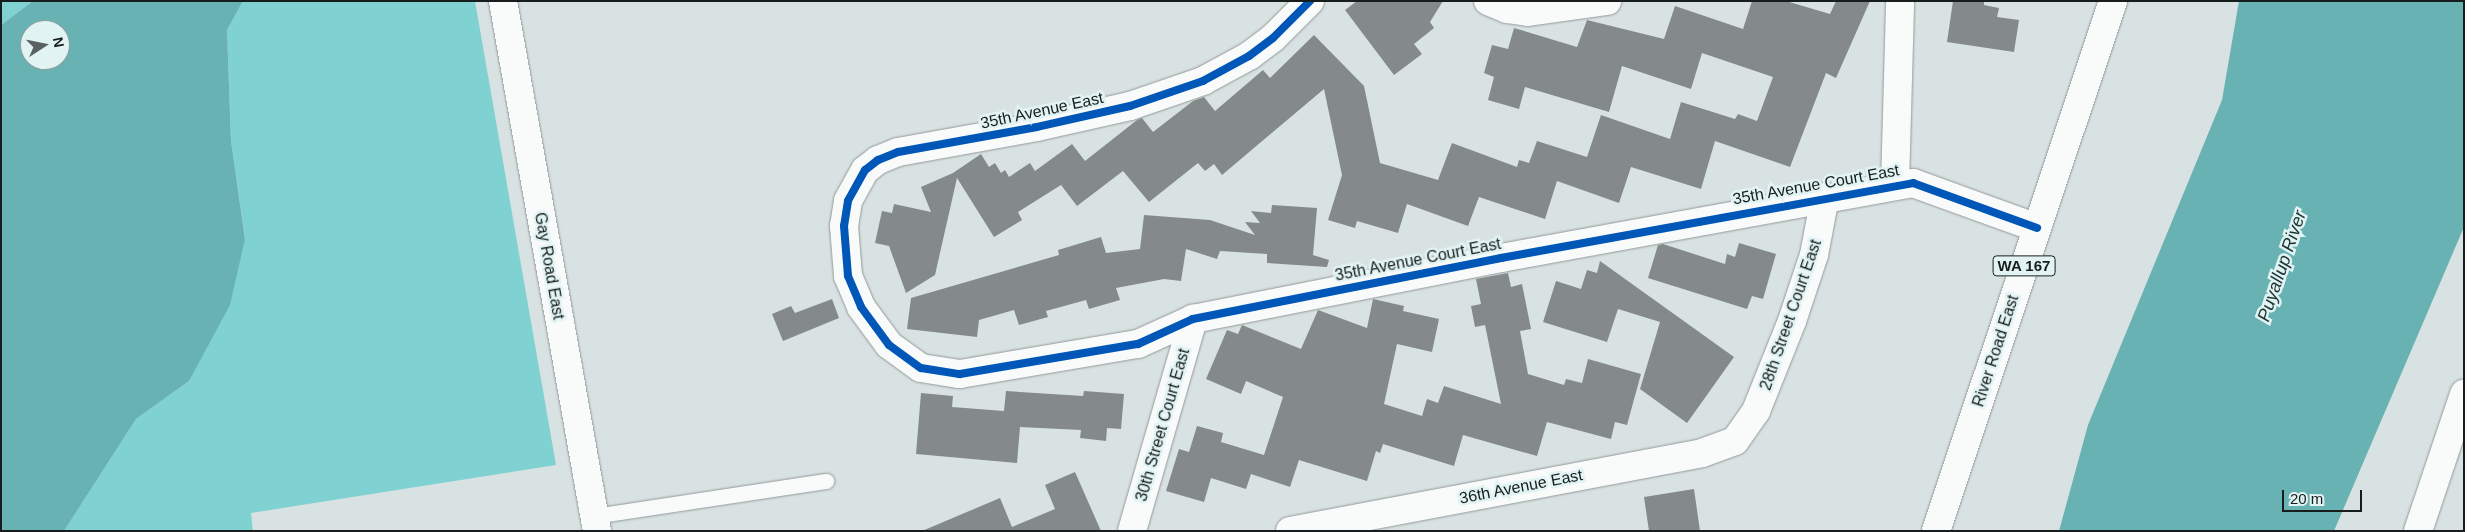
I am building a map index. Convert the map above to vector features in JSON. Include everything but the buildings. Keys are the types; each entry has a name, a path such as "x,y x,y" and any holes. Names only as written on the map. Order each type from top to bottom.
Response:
{"street":[{"name":"Gay Road East","path":"503,1 596,523"},
{"name":"35th Avenue East","path":"848,276 844,226 848,201 865,170 878,160 928,146 1056,123 1165,96 1203,81 1249,56 1273,38 1310,1"},
{"path":"1488,1 1507,9 1528,12 1607,1"},
{"path":"1895,185 1900,1"},
{"name":"River Road East","path":"1936,531 2113,1"},
{"name":"35th Avenue Court East","path":"848,276 861,307 889,346 921,368 941,373 960,374 1138,344 1193,319 1825,197 1913,182 1927,185 2037,228"},
{"name":"28th Street Court East","path":"1745,429 1756,411 1795,312 1814,255 1825,197"},
{"name":"30th Street Court East","path":"1132,531 1193,319"},
{"path":"2418,531 2464,394"},
{"name":"36th Avenue East","path":"1290,531 1702,452 1735,441 1745,429"}],"lane":[{"path":"596,523 826,480"}],"shaded area":[{"path":"1,1 33,1 1,25"},
{"path":"243,1 475,1 556,465 251,513 253,531 64,531 136,419 189,381 245,238 231,141 227,30"}],"water":[{"path":"33,1 243,1 227,30 231,141 245,239 230,305 189,381 136,419 64,531 1,531 1,25"},
{"name":"Puyallup River","path":"2239,1 2464,1 2464,227 2334,531 2059,531 2088,425 2222,100"}],"cycle path":[{"path":"1310,1 1273,38 1249,56 1203,81 1130,106 1037,127 898,152 878,160 865,170 848,201 844,226 848,276 861,307 889,345 921,368 960,374 1138,344 1193,319 1501,258 1913,183 2037,228"}]}
